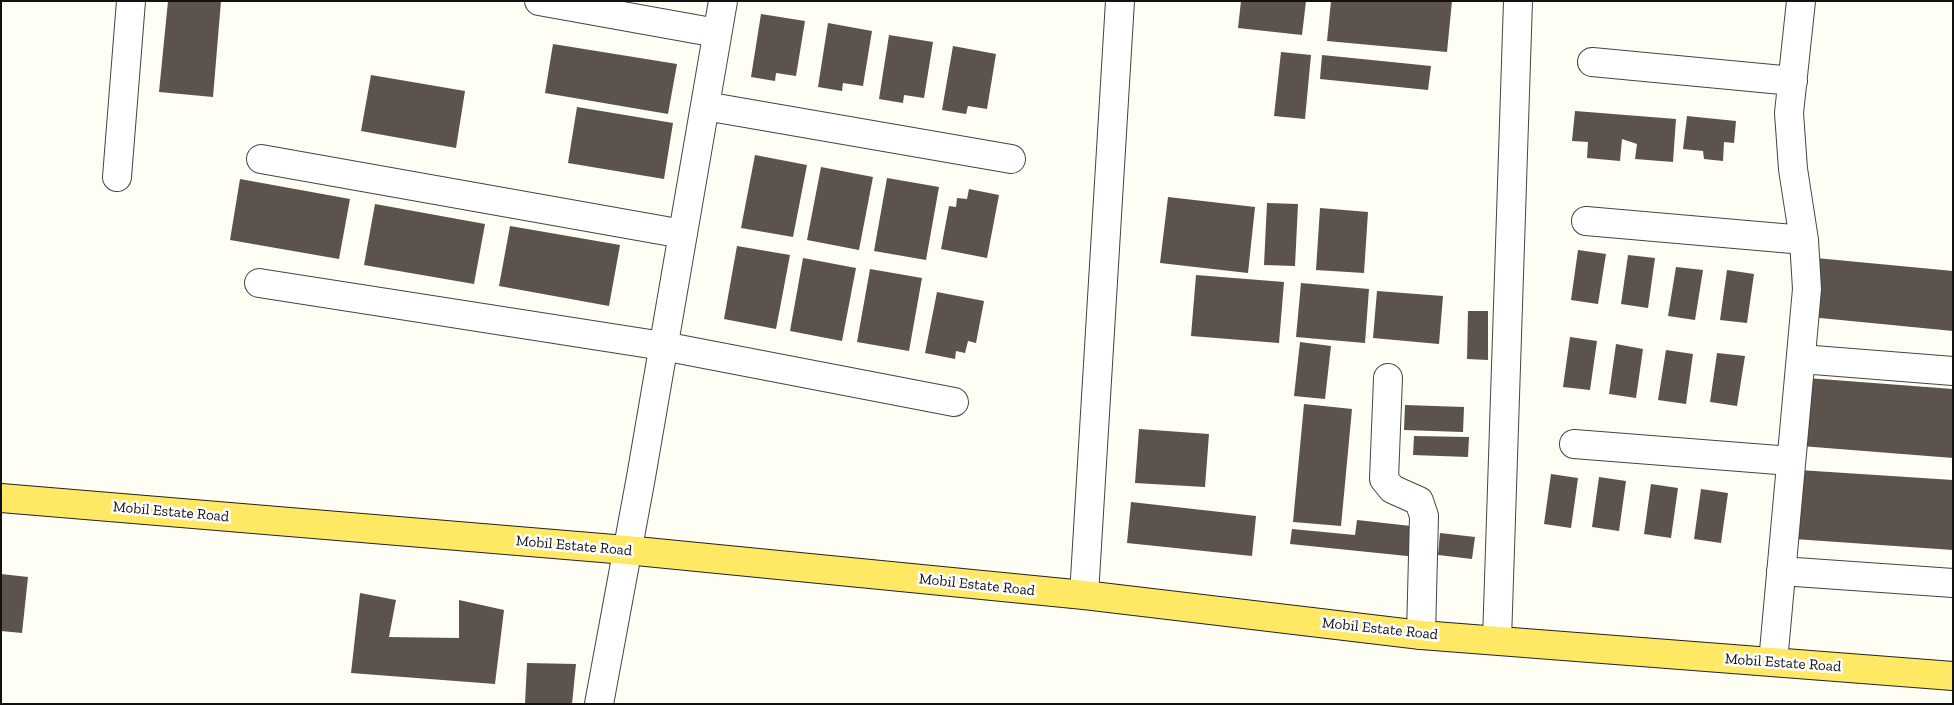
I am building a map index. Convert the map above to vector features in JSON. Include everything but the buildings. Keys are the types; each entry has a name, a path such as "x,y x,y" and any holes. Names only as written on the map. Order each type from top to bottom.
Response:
{"main road":[{"name":"Mobil Estate Road","path":"1,498 626,550 1084,595 1421,635 1953,676"}],"street":[{"path":"118,177 131,1"},
{"path":"539,1 620,8 717,34"},
{"path":"599,704 664,346 723,1"},
{"path":"1084,595 1120,1"},
{"path":"1497,640 1518,1"},
{"path":"1773,662 1807,289 1804,240 1793,170 1789,113 1801,1"},
{"path":"1592,62 1793,81"},
{"path":"705,106 1011,159"},
{"path":"261,159 683,234"},
{"path":"1586,221 1804,240"},
{"path":"259,283 664,346 954,402"},
{"path":"1801,359 1953,371"},
{"path":"1388,378 1384,479 1392,489 1418,501 1424,516 1421,635"},
{"path":"1574,444 1791,462"},
{"path":"1781,571 1953,583"}]}
